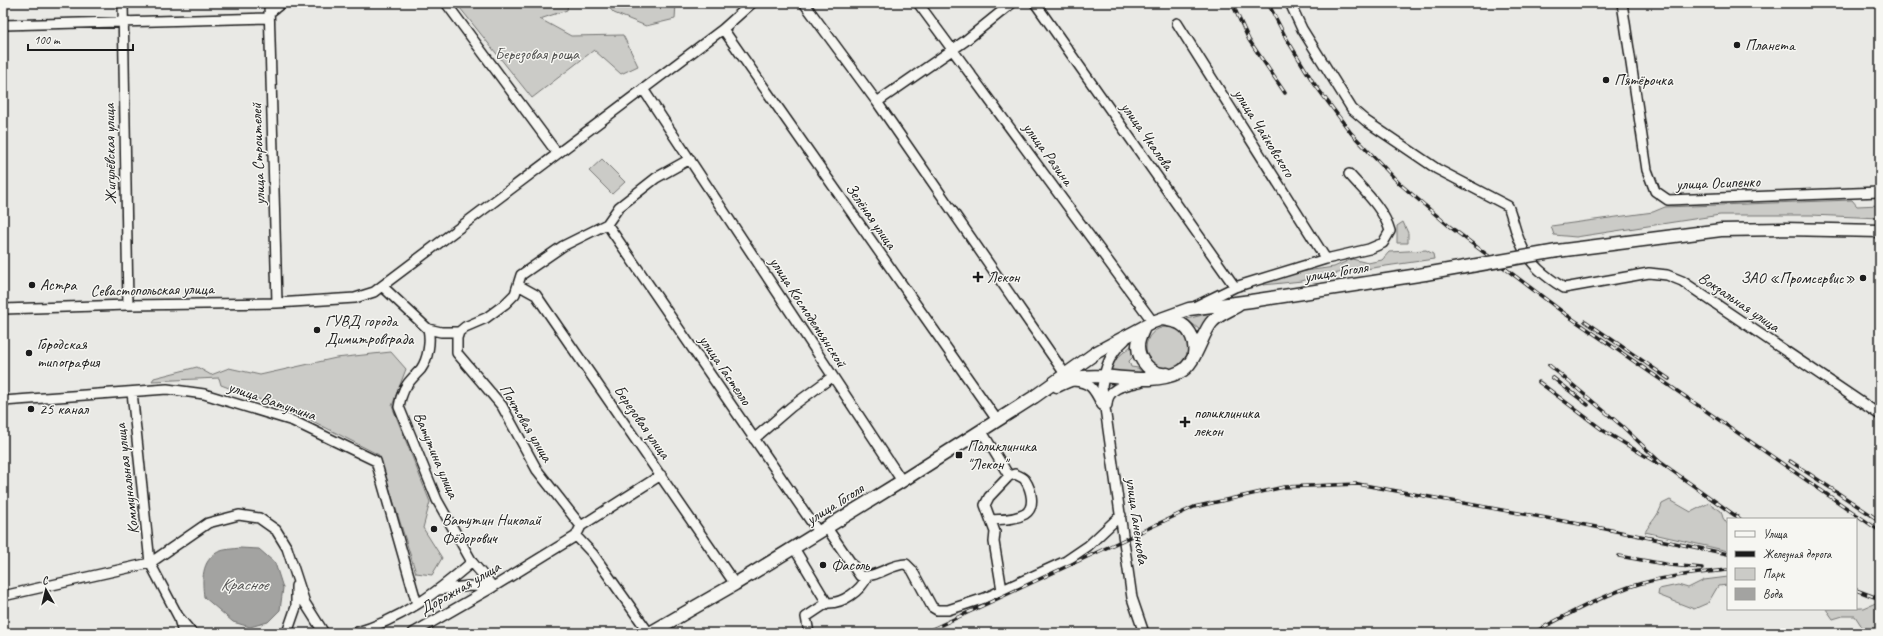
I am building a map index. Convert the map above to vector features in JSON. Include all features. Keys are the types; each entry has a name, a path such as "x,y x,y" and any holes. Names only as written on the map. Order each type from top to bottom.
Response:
{"main road":[{"name":"улица Гоголя","path":"1251,301 1425,274 1558,251 1721,230 1784,229 1880,231"},
{"path":"1066,377 1097,352 1153,323 1189,310 1251,301"},
{"path":"1066,377 1142,379 1163,377 1180,372 1192,359 1203,336 1212,322 1223,313 1251,301"},
{"path":"1153,323 1181,324 1189,332 1193,339 1195,350 1192,359"},
{"path":"1153,323 1138,347 1140,356 1145,365 1163,374 1180,372"},
{"name":"улица Гоголя","path":"650,633 736,584 902,482 1066,377"}],"street":[{"name":"Жигулёвская улица","path":"123,3 128,305"},
{"path":"3,25 123,22 269,11 282,3"},
{"path":"446,3 557,153"},
{"name":"Севастопольская улица","path":"3,309 128,305 277,304 355,298 374,292 723,29 752,3"},
{"path":"804,3 877,102 1066,377 1086,383 1094,389 1106,412"},
{"name":"улица Разина","path":"918,3 1153,323"},
{"path":"877,102 952,50 1012,3"},
{"name":"улица Чкалова","path":"1035,3 1235,287"},
{"name":"Вокзальная улица","path":"1290,3 1302,29 1352,109 1366,121 1437,169 1508,206 1521,245 1532,264 1550,280 1564,288 1649,272 1667,275 1682,281 1880,415"},
{"name":"улица Осипенко","path":"1622,3 1647,170 1655,191 1668,200 1880,192"},
{"name":"улица Строителей","path":"269,11 277,304"},
{"name":"улица Чайковского","path":"1177,23 1326,259"},
{"name":"Зелёная улица","path":"723,29 997,420"},
{"name":"улица Космодемьянской","path":"643,89 902,482"},
{"path":"382,286 428,329 441,332 459,332 486,318 505,304 515,294 521,275 563,246 607,224 619,207 656,178 690,159"},
{"path":"1189,310 1235,287 1326,259 1369,249 1383,243 1390,231 1388,223 1378,208 1349,174"},
{"name":"улица Гастелло","path":"607,224 754,439 860,576 867,576"},
{"name":"Березовая улица","path":"518,285 536,295 736,584"},
{"name":"Ватутина улица","path":"428,329 430,335 427,355 421,368 411,379 402,394 400,407 437,500 472,562 493,587"},
{"name":"Почтовая улица","path":"459,332 457,338 458,353 502,406 521,444 537,470 581,526"},
{"name":"улица Ганенкова","path":"1132,333 1113,352 1108,362 1102,387 1132,598 1144,633"},
{"path":"754,439 791,407 832,377"},
{"path":"1106,412 1107,400 1116,388 1163,377"},
{"name":"улица Ватутина","path":"3,401 167,389 204,394 293,421 376,461 417,604"},
{"name":"Коммунальная улица","path":"132,392 150,563 178,616 192,633"},
{"path":"981,430 1009,476"},
{"path":"991,520 1012,519 1026,513 1032,503 1031,492 1025,479 1015,474 1009,476 989,497 985,505 995,532 994,542 1002,590"},
{"path":"650,633 593,554 576,536 581,526 661,475"},
{"path":"3,596 150,563 208,523 239,515 259,518 276,530 287,548 304,603 324,633"},
{"path":"809,633 806,617 827,603 834,603 843,600 863,584 867,576 899,564 906,564 912,570 932,607 937,610 948,610 1002,590 1066,561 1088,546 1120,515"},
{"name":"Дорожная улица","path":"413,633 493,587 576,536"},
{"path":"794,548 827,603"},
{"path":"354,633 383,624 417,604 438,590 472,562"},
{"path":"287,633 296,607 295,576"},
{"path":"438,590 469,586 493,587"},
{"path":"178,616 183,633"}],"green space":[{"name":"Березовая роща","path":"456,3 568,3 567,10 540,19 571,36 623,35 638,66 621,74 594,50 532,98"},
{"name":"Березовая роща","path":"605,3 676,3 675,19 646,26 614,13"},
{"path":"602,159 625,182 612,194 589,171"},
{"path":"1852,200 1857,206 1880,205 1880,218 1811,215 1720,215 1576,237 1554,235 1551,226 1653,212 1665,207"},
{"path":"1403,222 1408,233 1408,243 1397,243 1397,226"},
{"path":"1426,250 1433,254 1434,259 1317,276 1302,281 1263,285 1262,283 1299,272 1334,267 1352,259 1368,263 1382,260 1389,252"},
{"path":"1218,311 1201,331 1187,319"},
{"path":"1163,327 1171,327 1179,330 1185,336 1188,348 1185,360 1179,366 1171,369 1163,369 1155,366 1149,360 1146,352 1146,344 1149,336 1155,330"},
{"path":"1132,345 1133,357 1129,361 1131,367 1138,368 1144,375 1113,373 1110,369 1116,359"},
{"path":"391,352 406,369 392,406 430,502 423,528 442,558 432,575 416,573 379,455 301,415 221,385 219,378 152,381 154,378 197,367 211,375 229,368 260,375 336,358"},
{"path":"1670,500 1691,512 1709,503 1721,511 1723,518 1727,524 1727,551 1645,532 1657,515 1662,504"},
{"path":"1727,577 1727,585 1718,586 1708,603 1694,609 1658,595 1659,589 1678,585 1688,588 1704,580"},
{"path":"1878,602 1880,603 1880,633 1866,633 1855,616 1843,616 1833,619 1827,610 1857,610 1857,608 1864,608"}],"water":[{"name":"Красное","path":"240,548 259,549 275,563 283,588 280,610 268,622 250,627 233,622 204,597 203,578 208,560 220,551"}],"railway":[{"path":"1232,3 1249,40 1285,93"},
{"path":"1268,3 1285,36 1313,82 1351,133 1400,184 1449,226 1564,313 1880,531"},
{"path":"1585,321 1669,379"},
{"path":"1549,365 1622,426 1660,462 1739,518"},
{"path":"1552,377 1588,405"},
{"path":"1539,382 1604,431 1657,463"},
{"path":"1790,461 1880,521"},
{"path":"924,633 1194,507 1284,487 1358,484 1596,527 1727,554"},
{"path":"1619,556 1670,565 1702,568"},
{"path":"1533,633 1592,602 1629,587 1665,578 1727,570"},
{"path":"1857,590 1880,599"}],"place":[{"name":"Планета","path":"1737,45"},
{"name":"Пятёрочка","path":"1606,80"},
{"name":"Лекон","path":"978,277"},
{"name":"ЗАО «Промсервис»","path":"1863,278"},
{"name":"Астра","path":"32,285"},
{"name":"ГУВД города Димитровграда","path":"317,330"},
{"name":"Городская типография","path":"29,353"},
{"name":"25 канал","path":"31,409"},
{"name":"поликлиника лекон","path":"1185,422"},
{"name":"Поликлиника \"Лекон\"","path":"959,455"},
{"name":"Ватутин Николай Фёдорович","path":"434,529"},
{"name":"Фасоль","path":"823,565"}]}
